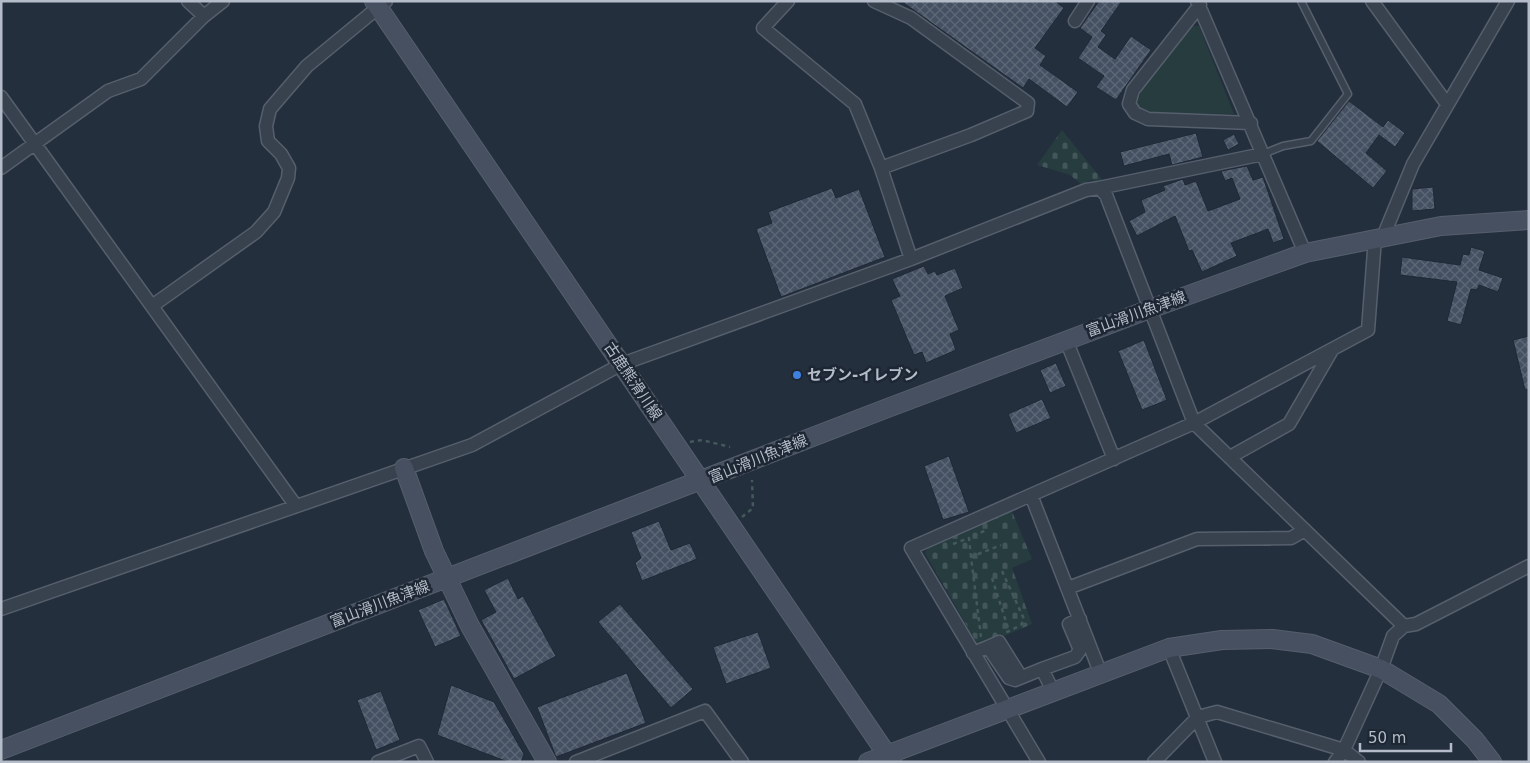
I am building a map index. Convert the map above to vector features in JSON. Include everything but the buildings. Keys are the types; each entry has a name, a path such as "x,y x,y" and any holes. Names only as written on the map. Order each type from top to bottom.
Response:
{"main road":[{"name":"古鹿熊滑川線","path":"379,4 622,364 699,482 890,758"},
{"name":"富山滑川魚津線","path":"1,750 542,540 699,482 1066,340 1305,253 1441,226 1529,220"},
{"path":"404,468 434,551 470,626 547,762"},
{"path":"868,762 890,758 1100,672 1169,648 1222,640 1272,639 1312,644 1381,669 1439,704 1475,740 1492,762"}],"street":[{"path":"188,1 204,16"},
{"path":"1,168 108,91 141,79 204,16 223,1"},
{"path":"788,1 763,28 855,104 881,168 911,259"},
{"path":"874,1 911,18 1028,103 1027,110 971,135 881,168"},
{"path":"1075,21 1088,1"},
{"path":"1372,1 1448,104"},
{"path":"1039,762 911,548 1194,423 1368,330 1379,238 1412,164 1508,1"},
{"path":"1251,123 1148,119 1135,114 1129,104 1133,90 1198,3 1251,123 1305,253"},
{"path":"152,306 256,232 267,222 274,212 288,178 289,168 281,154 268,141 266,126 270,109 307,66 379,4"},
{"path":"1,97 296,506"},
{"path":"1,609 472,445 622,364 911,259 1086,190 1264,154"},
{"path":"1100,188 1106,195 1194,423 1404,626"},
{"path":"1066,340 1114,458"},
{"path":"1230,457 1289,424 1332,350"},
{"path":"1031,495 1100,672"},
{"path":"1068,588 1197,539 1291,538 1305,530"},
{"path":"1335,762 1344,750 1381,669 1392,636 1404,626 1416,624 1529,566"},
{"path":"971,649 996,638 1010,678 1021,678 1074,657 1080,650 1069,624 1080,619"},
{"path":"1169,648 1215,762"},
{"path":"1042,670 1053,691"},
{"path":"576,762 705,711 742,762"},
{"path":"1154,762 1198,717 1217,712 1344,750 1359,762"},
{"path":"378,762 419,746 427,762"}],"lane":[{"path":"1264,154 1283,146 1311,141 1348,94 1301,1"}],"path":[{"path":"690,442 702,440 730,447"},
{"path":"739,520 753,508 752,480"},
{"path":"953,544 992,527"},
{"path":"969,538 971,557 996,638"},
{"path":"971,557 1000,545"},
{"path":"971,649 1021,625 1024,619 1002,571"},
{"path":"992,578 996,638"}],"green space":[{"path":"1189,26 1199,26 1234,114 1145,113 1138,108 1138,100 1142,90"},
{"path":"1062,130 1104,182 1091,180 1081,184 1070,175 1037,165"},
{"path":"1011,509 1032,559 1012,568 1032,624 979,647 925,553 929,547"}],"place":[{"name":"セブン-イレブン","path":"797,375"}]}
